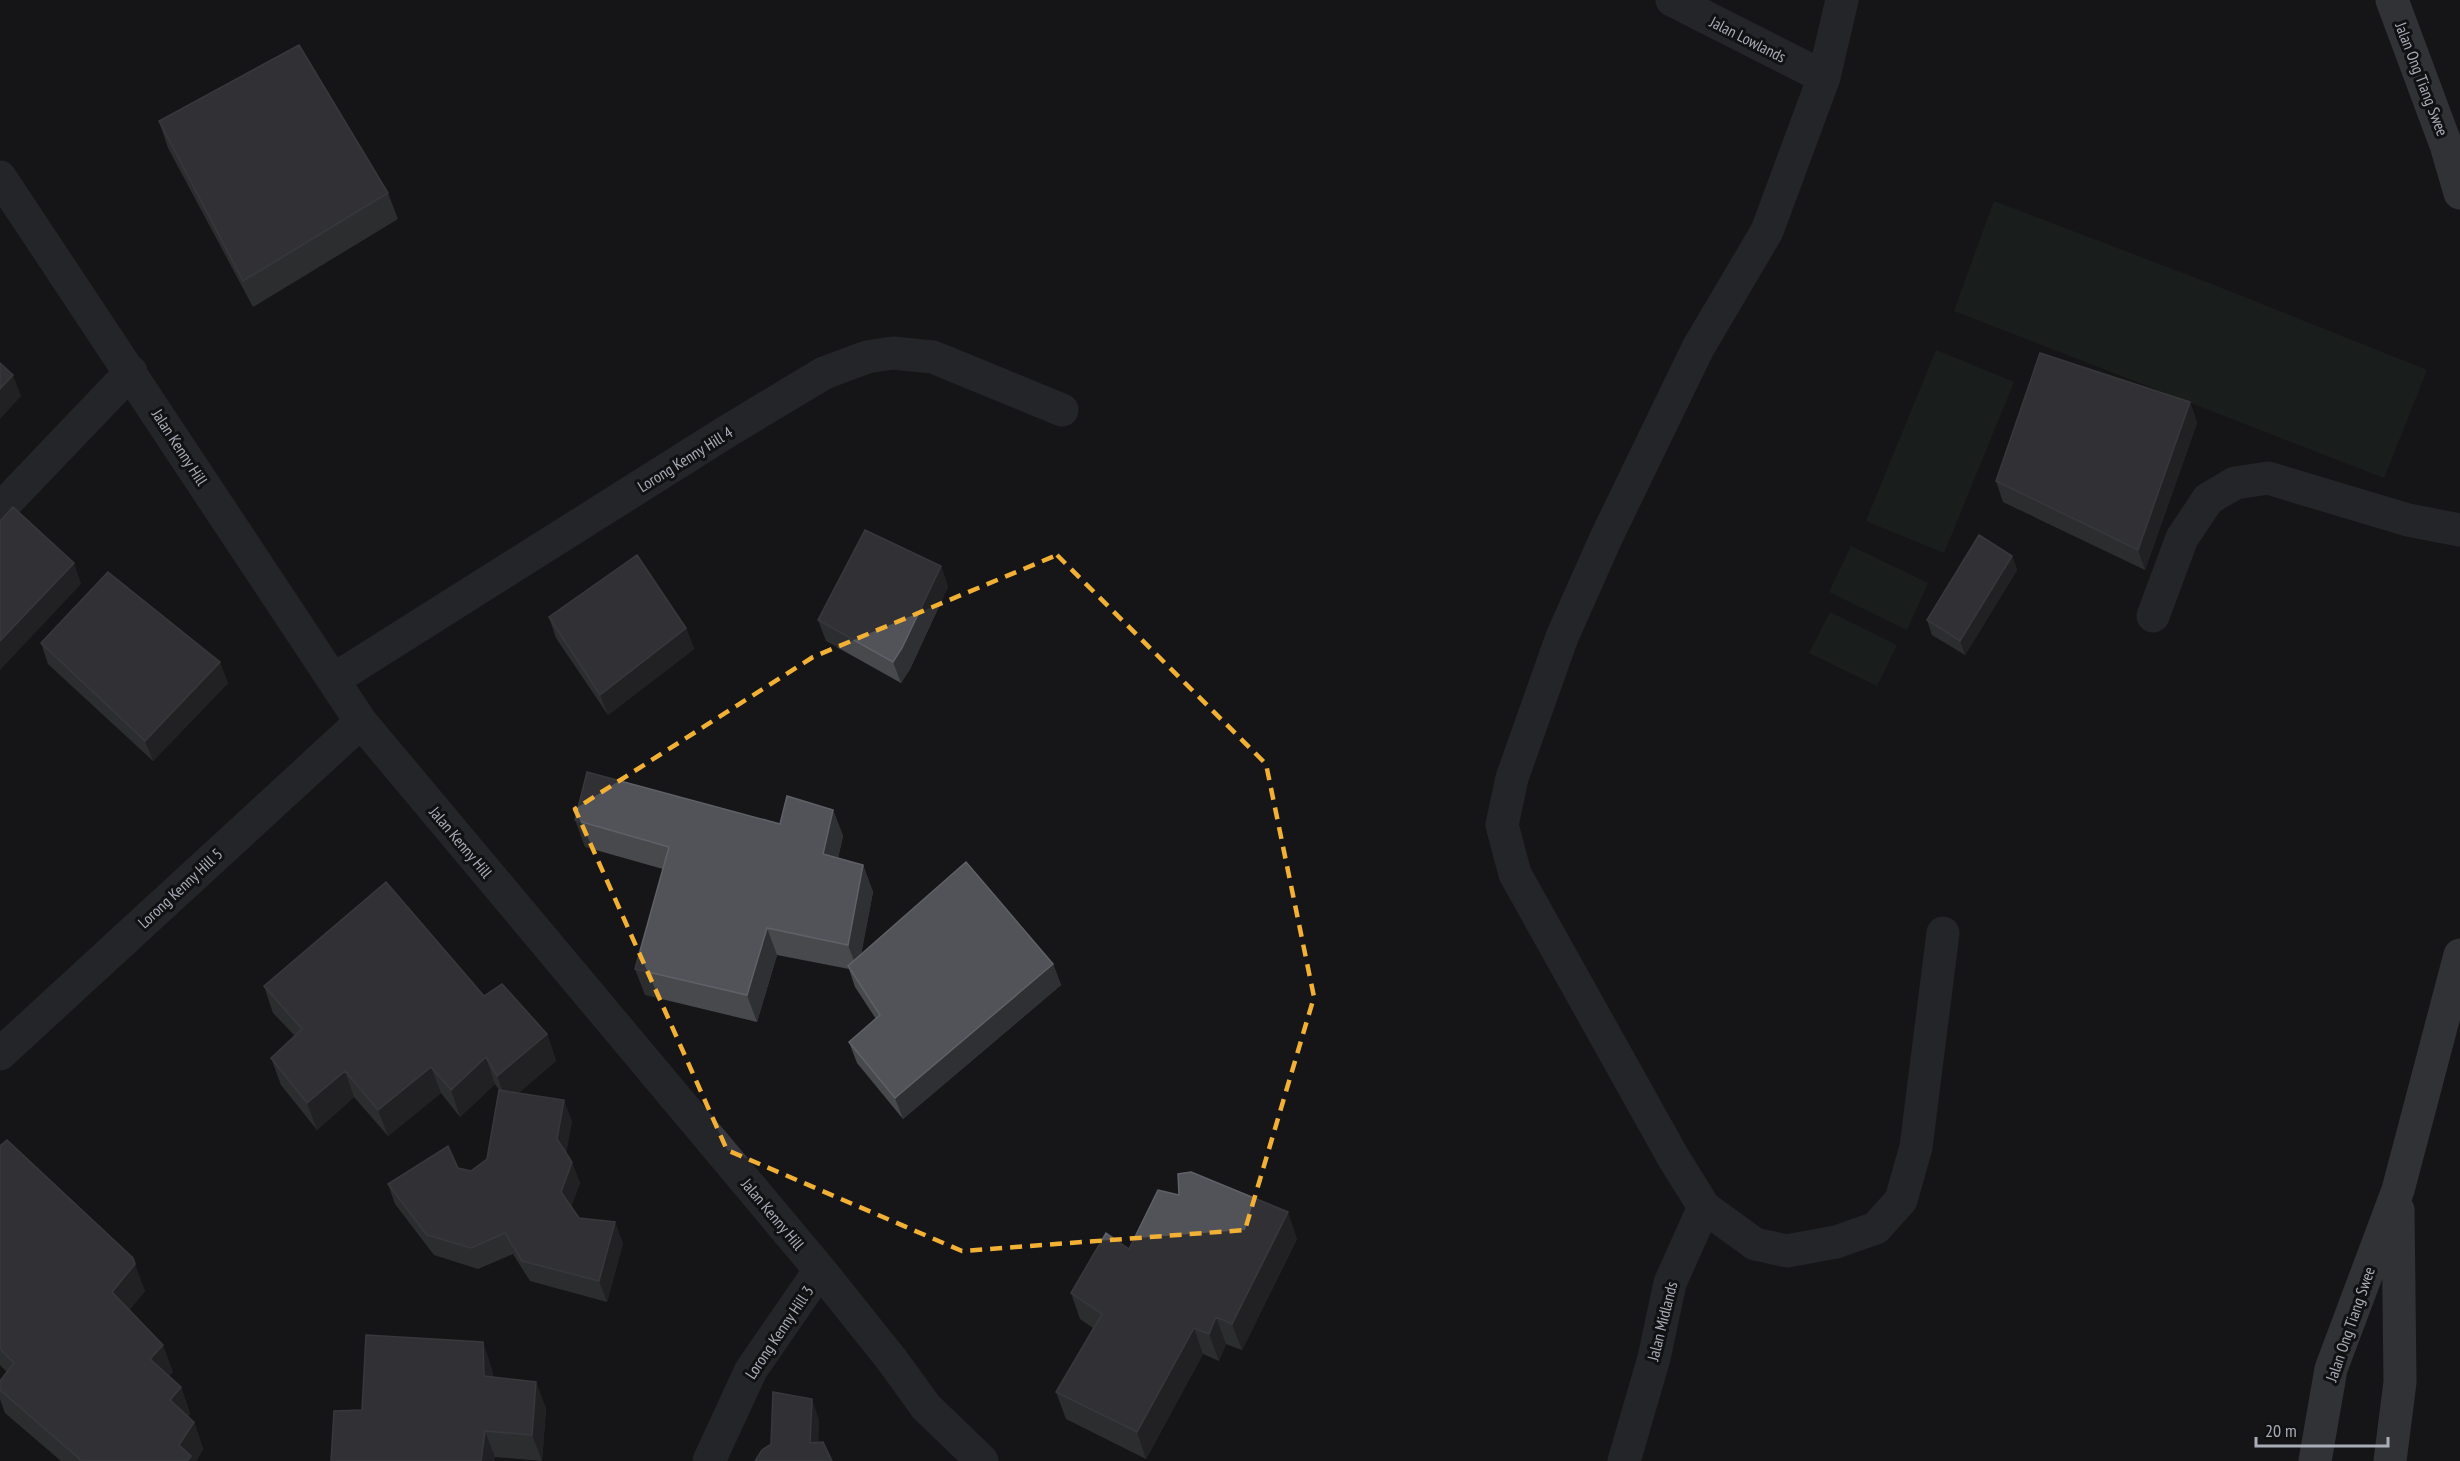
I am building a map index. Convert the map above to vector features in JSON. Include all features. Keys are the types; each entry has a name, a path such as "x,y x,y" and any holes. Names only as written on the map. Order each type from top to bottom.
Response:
{"main road":[{"name":"Jalan Ong Tiang Swee","path":"2392,0 2453,145 2460,193"},
{"name":"Jalan Ong Tiang Swee","path":"2315,1461 2331,1369 2398,1190 2460,955"},
{"name":"Jalan Ong Tiang Swee","path":"2390,1461 2400,1382 2398,1190"},
{"path":"2400,1382 2400,1461"}],"street":[{"name":"Jalan Lowlands","path":"1672,0 1824,77"},
{"path":"1842,0 1824,77 1767,231 1698,348 1606,538 1562,638 1512,778 1502,825 1515,874 1673,1157 1704,1207 1755,1244 1787,1251 1836,1242 1876,1228 1901,1200 1916,1147 1943,933"},
{"name":"Jalan Kenny Hill","path":"0,177 361,722 820,1270 892,1360 926,1407 982,1461"},
{"name":"Lorong Kenny Hill 4","path":"333,680 726,432 824,374 856,361 893,353 933,357 1062,410"},
{"path":"0,509 130,372"},
{"path":"2153,616 2182,538 2208,499 2235,483 2268,478 2408,520 2460,530"},
{"name":"Lorong Kenny Hill 5","path":"0,1054 361,722"},
{"name":"Jalan Midlands","path":"1624,1461 1654,1358 1670,1283 1704,1207"},
{"name":"Lorong Kenny Hill 3","path":"709,1461 751,1370 820,1270"}],"highlighted area":[{"path":"1057,555 1266,764 1314,997 1245,1230 962,1251 727,1150 575,809 813,657"}],"shaded area":[{"path":"1994,201 2427,370 2384,478 1954,311"},
{"path":"1936,350 2014,382 1944,553 1866,521"},
{"path":"1851,546 1928,583 1907,630 1829,592"},
{"path":"1830,612 1897,645 1877,686 1809,653"}],"building":[{"path":"299,45 388,193 243,281 159,121"},
{"path":"2040,353 2190,402 2138,550 1996,481"},
{"path":"0,363 13,375 0,389"},
{"path":"13,507 74,563 0,641 0,521"},
{"path":"865,530 941,566 893,662 818,620"},
{"path":"1979,535 2012,556 1960,641 1927,620"},
{"path":"637,555 686,628 600,695 549,617"},
{"path":"108,572 220,662 145,741 41,643"},
{"path":"587,772 780,824 787,796 833,810 823,854 863,865 848,945 767,928 747,995 635,969 669,847 575,820"},
{"path":"966,862 1053,964 895,1098 849,1042 880,1015 848,966"},
{"path":"386,882 484,996 502,984 547,1034 497,1076 486,1057 451,1090 431,1067 378,1110 345,1071 307,1103 271,1058 302,1029 264,986"},
{"path":"499,1090 564,1100 557,1139 572,1162 561,1192 579,1218 615,1222 599,1281 522,1261 505,1233 471,1248 427,1235 388,1184 448,1146 458,1168 471,1171 487,1159"},
{"path":"7,1140 133,1258 135,1264 112,1292 163,1345 150,1359 181,1387 170,1400 194,1422 179,1445 191,1456 187,1461 82,1461 0,1390 0,1381 14,1363 0,1349 0,1146"},
{"path":"1191,1172 1288,1212 1232,1324 1216,1317 1209,1334 1194,1328 1137,1432 1056,1392 1102,1314 1071,1293 1106,1233 1129,1249 1158,1190 1179,1195 1178,1174"},
{"path":"366,1335 483,1342 484,1376 536,1382 532,1435 485,1431 481,1461 331,1461 334,1411 362,1410"},
{"path":"773,1392 812,1399 810,1443 823,1442 832,1461 755,1461 762,1450 771,1444"}]}
